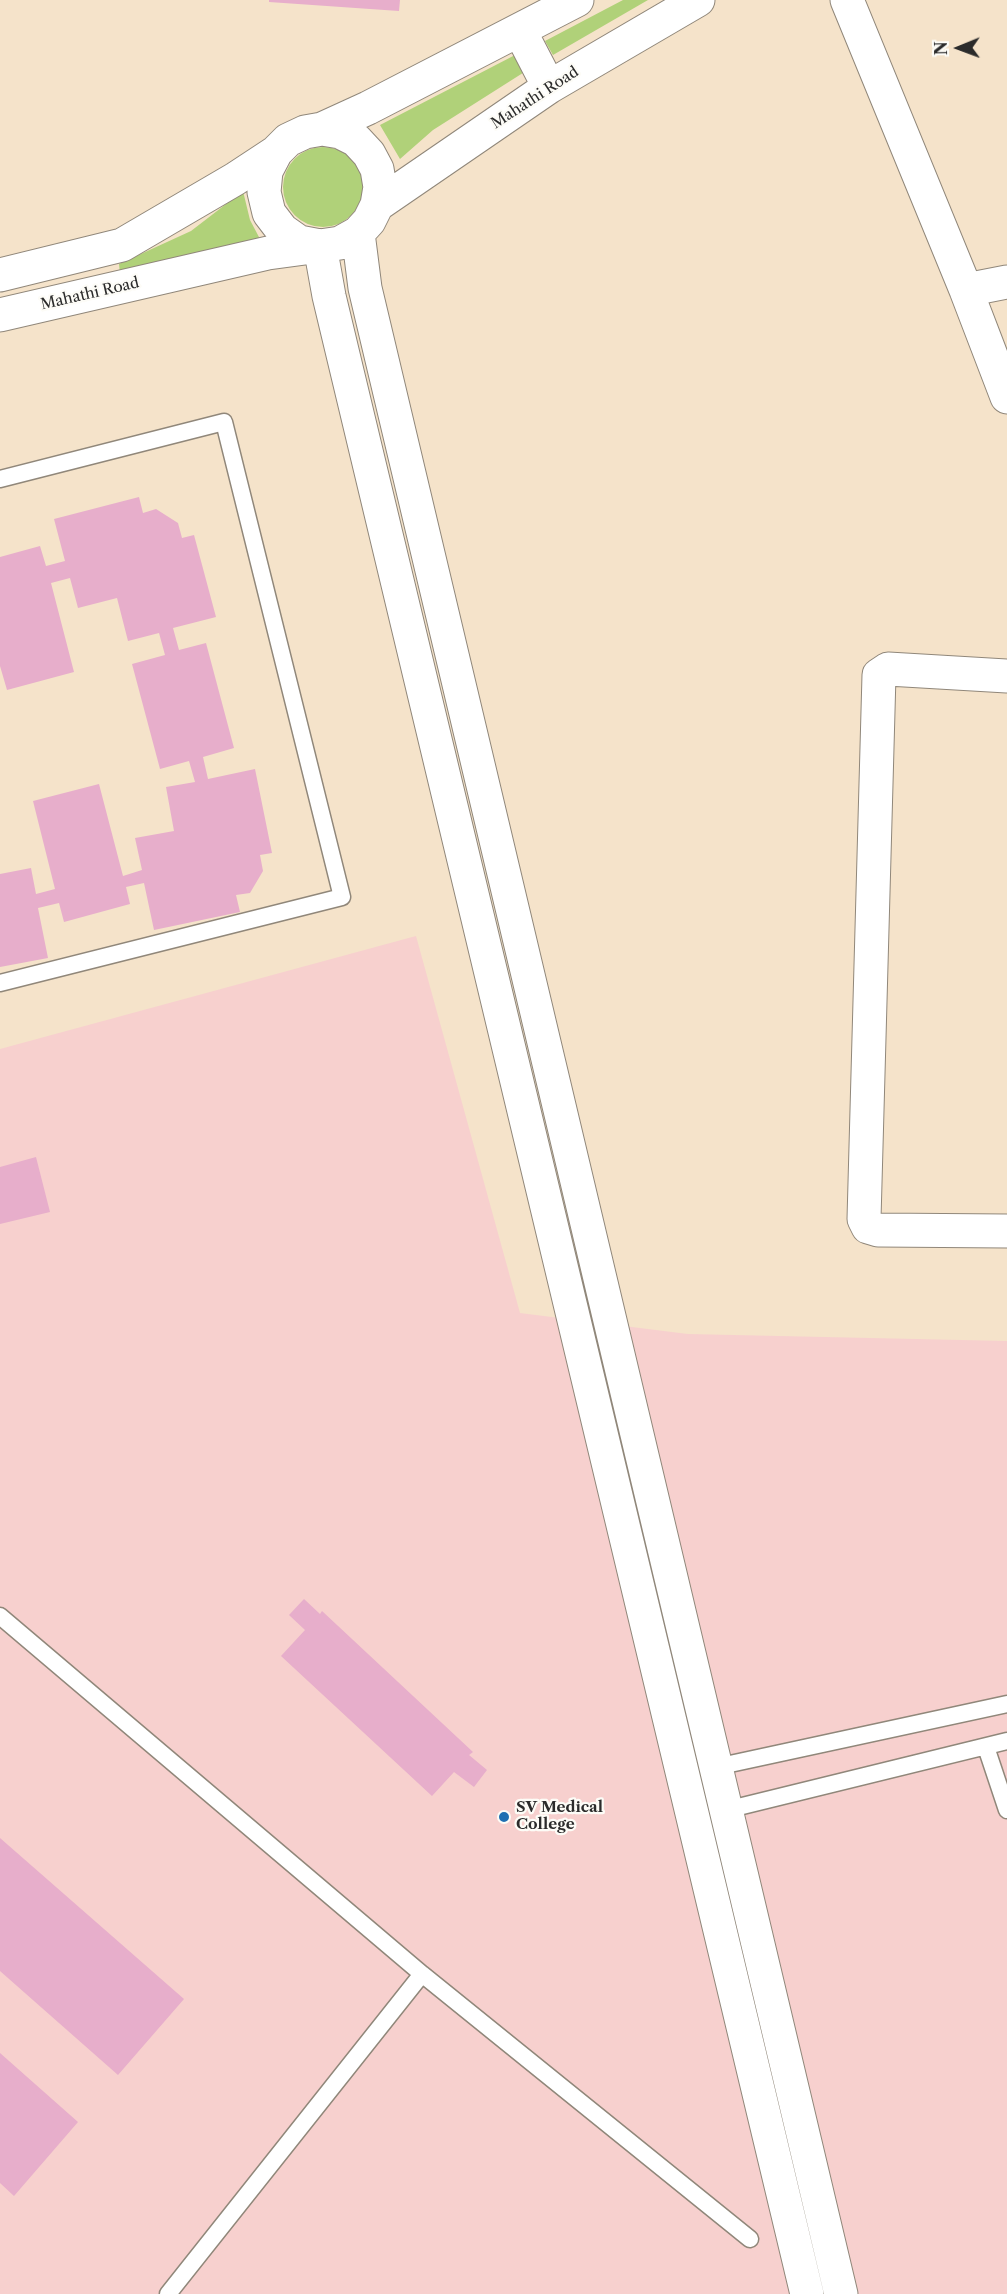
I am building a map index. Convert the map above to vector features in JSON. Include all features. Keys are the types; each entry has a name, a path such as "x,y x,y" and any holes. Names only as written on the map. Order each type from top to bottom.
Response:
{"street":[{"path":"0,275 122,245 235,179 276,152 288,140 304,132 322,129 520,31 577,0"},
{"name":"Mahathi Road","path":"0,315 268,253 340,243 358,233 369,221 377,205 549,87 699,0"},
{"path":"847,0 966,290 1007,397"},
{"path":"520,31 549,87"},
{"path":"322,129 340,132 356,140 369,153 377,169 380,188 377,205"},
{"path":"276,152 266,171 264,192 269,213 282,230 299,242 320,246 329,296 807,2294"},
{"path":"358,233 365,288 841,2294"},
{"path":"966,290 1007,282"},
{"path":"1007,676 888,669 879,675 864,1219 868,1227 878,1230 1007,1231"}],"lane":[{"path":"0,479 224,422 342,897 0,983"},
{"path":"0,1616 422,1974 750,2239"},
{"path":"716,1767 1007,1704"},
{"path":"726,1810 1007,1741"},
{"path":"986,1747 1007,1810"},
{"path":"168,2294 422,1974"}],"shaded area":[{"name":"SV Medical College","path":"416,936 520,1313 688,1334 1007,1341 1007,2294 0,2294 0,1049"}],"green space":[{"path":"623,0 648,0 553,55 545,41"},
{"path":"517,54 526,71 433,130 400,159 380,125"},
{"path":"323,147 338,150 351,159 360,172 363,187 360,202 351,215 338,224 323,227 308,224 295,215 286,202 283,187 286,172 295,159 308,150"},
{"path":"243,191 250,220 260,239 120,274 119,264 191,231"}],"building":[{"path":"269,0 400,0 399,11 269,2"},
{"path":"139,497 143,513 156,509 178,523 182,538 194,535 216,617 173,628 179,650 206,643 234,748 203,757 208,779 255,769 272,853 260,855 263,871 250,893 236,895 240,912 154,930 144,883 126,887 130,904 64,922 59,903 38,908 48,958 0,967 0,874 31,868 36,894 55,889 33,801 99,784 123,876 142,870 135,838 174,831 166,787 195,782 189,761 160,769 132,664 165,655 159,633 128,641 117,598 78,608 70,578 51,583 74,672 7,690 0,666 0,557 40,546 46,566 65,561 54,519"},
{"path":"36,1157 50,1212 0,1224 0,1167"},
{"path":"304,1599 320,1614 322,1611 473,1752 469,1755 487,1770 474,1787 454,1772 432,1796 281,1656 305,1630 289,1615"},
{"path":"0,1838 184,1999 118,2075 0,1971"},
{"path":"0,2053 78,2122 14,2196 0,2183"}],"place":[{"name":"SV Medical College","path":"504,1817"}]}
